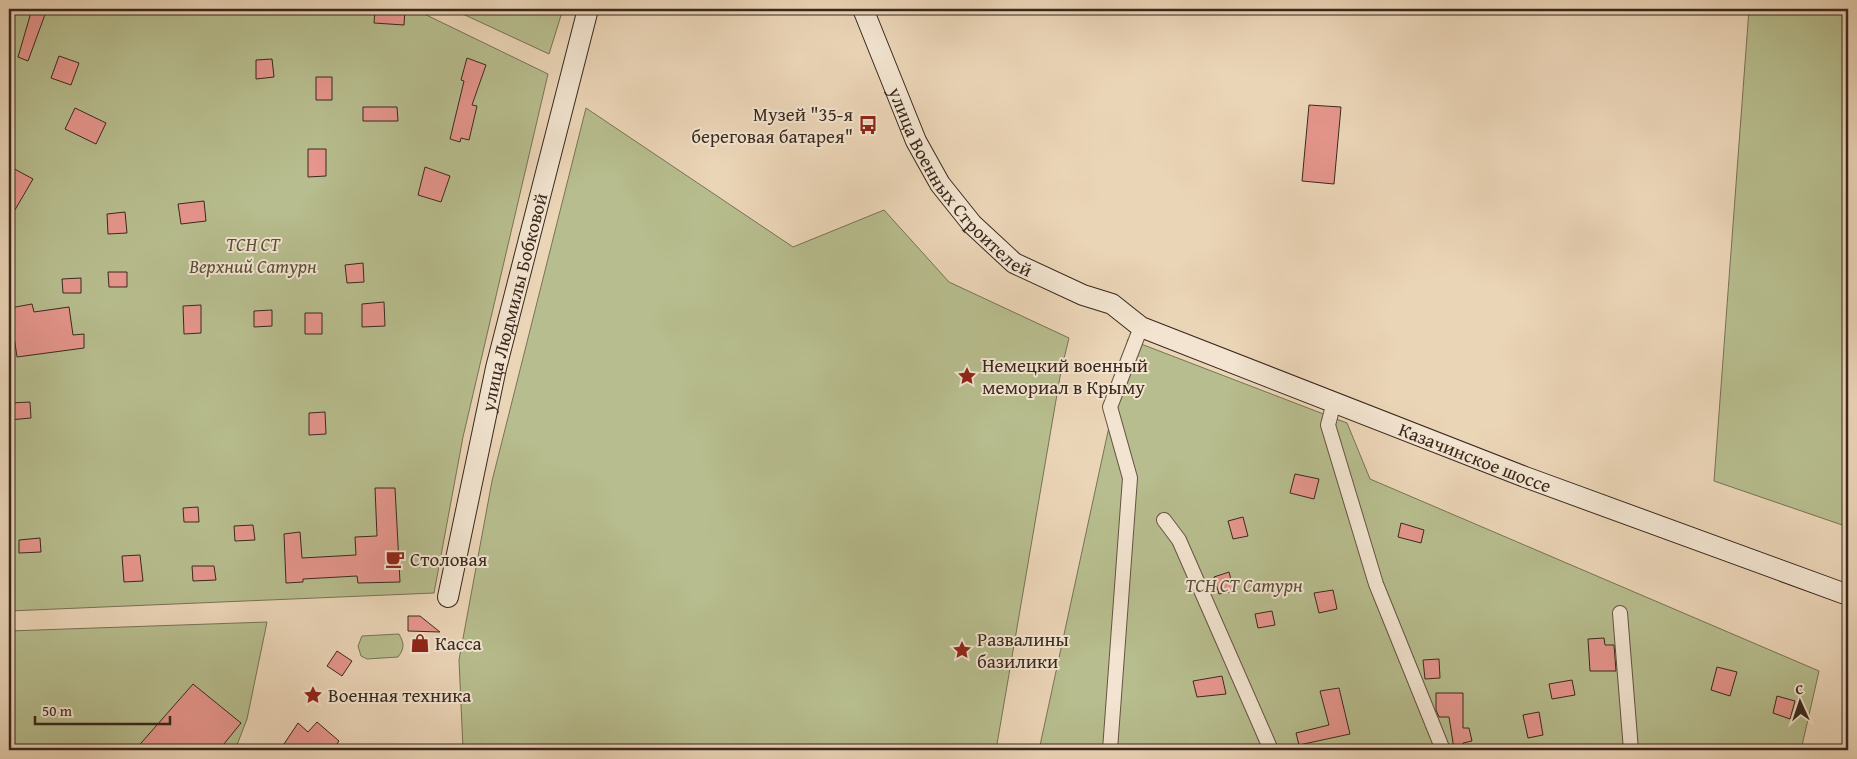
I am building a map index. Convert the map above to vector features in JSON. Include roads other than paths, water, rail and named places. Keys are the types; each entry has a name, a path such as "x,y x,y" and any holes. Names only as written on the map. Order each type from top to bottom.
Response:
{"main road":[{"name":"улица Людмилы Бобковой","path":"448,597 496,368 588,9"},
{"name":"улица Военных Строителей","path":"863,9 916,140 940,184 972,224 1014,263 1083,295 1112,304"},
{"name":"Казачинское шоссе","path":"1112,304 1141,327 1525,477 1848,594"}],"street":[{"path":"1110,750 1130,478 1110,407 1141,327"},
{"path":"1334,402 1328,425 1376,584 1443,750"},
{"path":"1164,520 1179,540 1271,750"},
{"path":"1620,613 1631,750"}],"place":[{"name":"Музей \"35-я береговая батарея\"","path":"868,125"},
{"name":"Немецкий военный мемориал в Крыму","path":"967,376"},
{"name":"Столовая","path":"395,559"},
{"name":"Касса","path":"420,643"},
{"name":"Развалины базилики","path":"962,650"},
{"name":"Военная техника","path":"313,695"}],"park label":[{"name":"ТСН СТ Верхний Сатурн","path":"253,255"},
{"name":"ТСН СТ Сатурн","path":"1244,585"}]}
